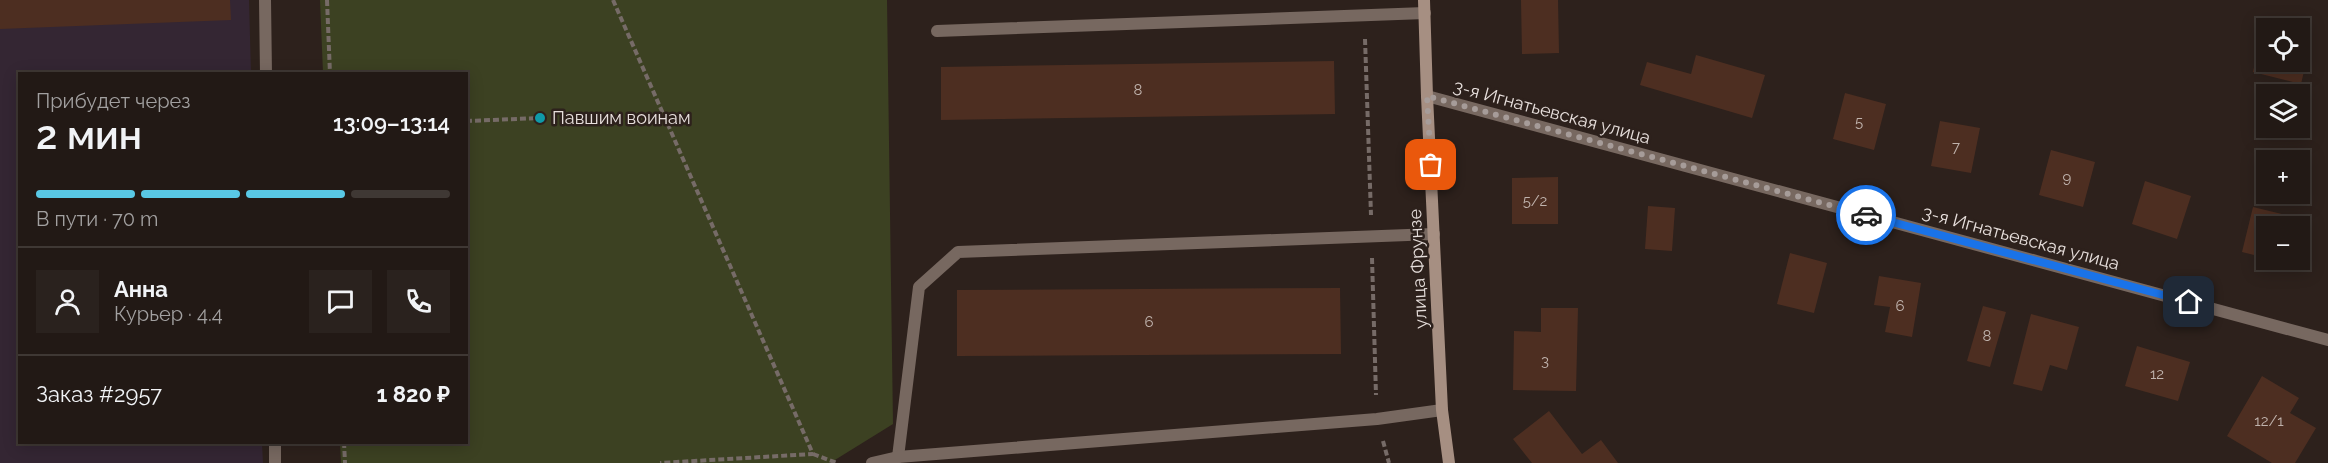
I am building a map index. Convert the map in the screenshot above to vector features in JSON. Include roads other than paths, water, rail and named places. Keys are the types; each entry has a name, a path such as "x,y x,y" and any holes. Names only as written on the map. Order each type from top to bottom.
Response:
{"main road":[{"name":"улица Фрунзе","path":"1424,0 1442,410 1449,463"}],"street":[{"path":"265,0 266,72"},
{"path":"937,31 1425,13"},
{"name":"3-я Игнатьевская улица","path":"1427,96 2328,340"},
{"path":"898,458 919,287 958,252 1434,234"},
{"path":"872,463 898,458 1365,420 1442,410"},
{"path":"274,444 275,463"}],"place":[{"name":"Павшим воинам","path":"540,118"}]}
